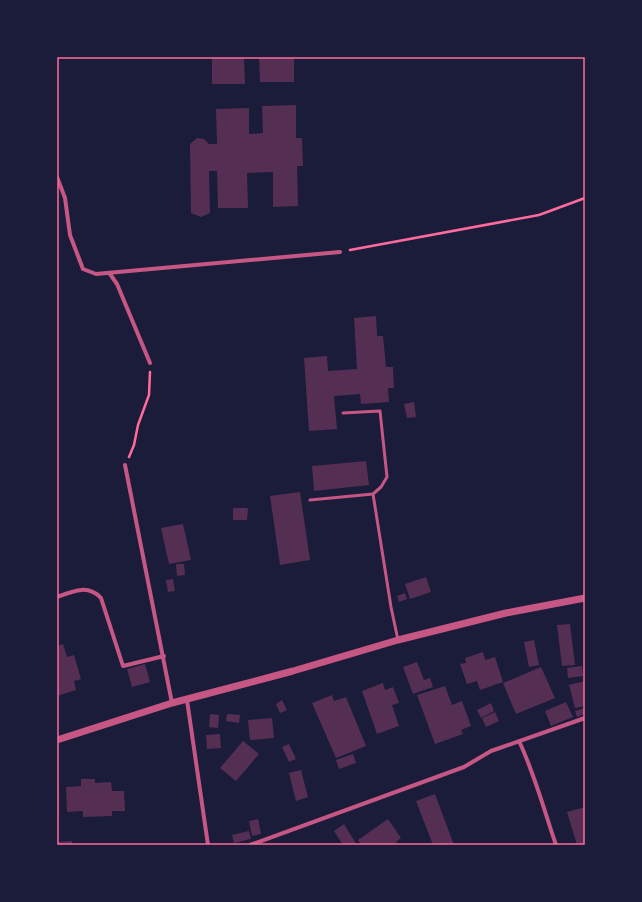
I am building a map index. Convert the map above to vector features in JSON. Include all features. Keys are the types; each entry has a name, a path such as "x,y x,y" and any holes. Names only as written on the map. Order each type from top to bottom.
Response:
{"street":[{"path":"57,177 65,198 70,235 83,269 96,274 110,274 340,252"},
{"path":"110,274 118,284 150,363"},
{"path":"125,465 164,656 172,703"},
{"path":"57,597 78,590 88,589 96,592 101,598 123,666 164,656"},
{"path":"57,740 172,703 398,640 506,613 585,598"},
{"path":"187,700 208,845"},
{"path":"250,845 464,767 491,751 585,718"},
{"path":"520,741 532,769 540,800 556,845"}],"lane":[{"path":"310,500 374,494 381,487 387,477 380,411 344,413"},
{"path":"374,494 391,607 398,640"}],"path":[{"path":"340,252 539,215 585,198"},
{"path":"125,465 134,445 138,425 149,395 150,363"}],"building":[{"path":"212,57 244,57 245,84 212,84"},
{"path":"259,57 294,57 294,82 260,82"},
{"path":"296,105 296,138 302,138 303,166 297,166 298,206 273,207 273,172 247,173 248,208 218,208 217,171 209,171 210,213 201,217 191,213 190,144 197,138 204,139 209,144 217,144 216,109 249,108 249,134 263,133 262,106"},
{"path":"376,316 377,336 383,336 386,367 393,367 394,388 388,388 389,402 361,404 360,394 334,396 337,429 309,431 304,358 327,356 328,371 357,369 354,318"},
{"path":"414,402 416,417 407,418 404,404"},
{"path":"366,461 369,485 314,491 312,466"},
{"path":"300,492 310,560 280,565 270,496"},
{"path":"233,508 248,508 247,520 233,520"},
{"path":"183,524 191,560 169,564 161,528"},
{"path":"176,564 184,564 185,575 177,576"},
{"path":"426,577 431,592 410,599 405,584"},
{"path":"173,579 175,591 168,592 166,580"},
{"path":"405,593 407,599 399,602 397,596"},
{"path":"570,624 575,665 562,666 557,625"},
{"path":"534,640 539,665 529,667 524,642"},
{"path":"63,644 67,657 74,655 81,679 74,681 76,690 57,696 57,646"},
{"path":"483,652 485,660 495,657 503,682 480,690 477,681 467,684 460,664 466,663 465,658"},
{"path":"417,662 424,680 430,678 433,687 413,694 403,667"},
{"path":"145,664 150,682 132,687 127,669"},
{"path":"582,666 583,676 568,678 567,668"},
{"path":"541,667 555,698 516,714 503,683"},
{"path":"585,681 585,706 575,708 569,685"},
{"path":"383,683 385,690 393,687 399,703 392,705 399,726 377,734 362,691"},
{"path":"445,686 452,705 462,701 471,726 461,730 463,734 435,744 417,695"},
{"path":"332,695 334,701 346,697 366,746 336,758 312,703"},
{"path":"282,700 287,710 280,713 276,704"},
{"path":"566,702 573,717 551,726 545,711"},
{"path":"491,703 494,711 481,718 477,710"},
{"path":"585,708 585,714 577,717 575,711"},
{"path":"495,712 499,721 486,727 482,718"},
{"path":"210,714 219,715 218,728 209,727"},
{"path":"227,714 240,715 239,723 226,721"},
{"path":"272,718 274,738 250,740 248,720"},
{"path":"220,734 221,748 207,749 206,735"},
{"path":"243,741 259,754 236,781 220,768"},
{"path":"289,744 296,759 289,762 282,747"},
{"path":"353,754 356,763 339,769 336,760"},
{"path":"301,770 308,797 296,801 289,773"},
{"path":"81,779 95,779 95,783 111,782 112,791 124,791 125,811 112,811 112,816 83,817 83,811 67,812 66,787 81,786"},
{"path":"57,787 59,787 59,815 57,815"},
{"path":"435,794 454,845 433,845 416,801"},
{"path":"585,807 585,843 577,845 567,812"},
{"path":"258,819 261,834 252,836 249,821"},
{"path":"388,819 401,838 396,842 398,845 361,845 358,840"},
{"path":"344,824 357,845 343,845 334,831"},
{"path":"249,831 251,839 234,843 232,835"},
{"path":"72,841 72,845 57,845 57,842"}]}
